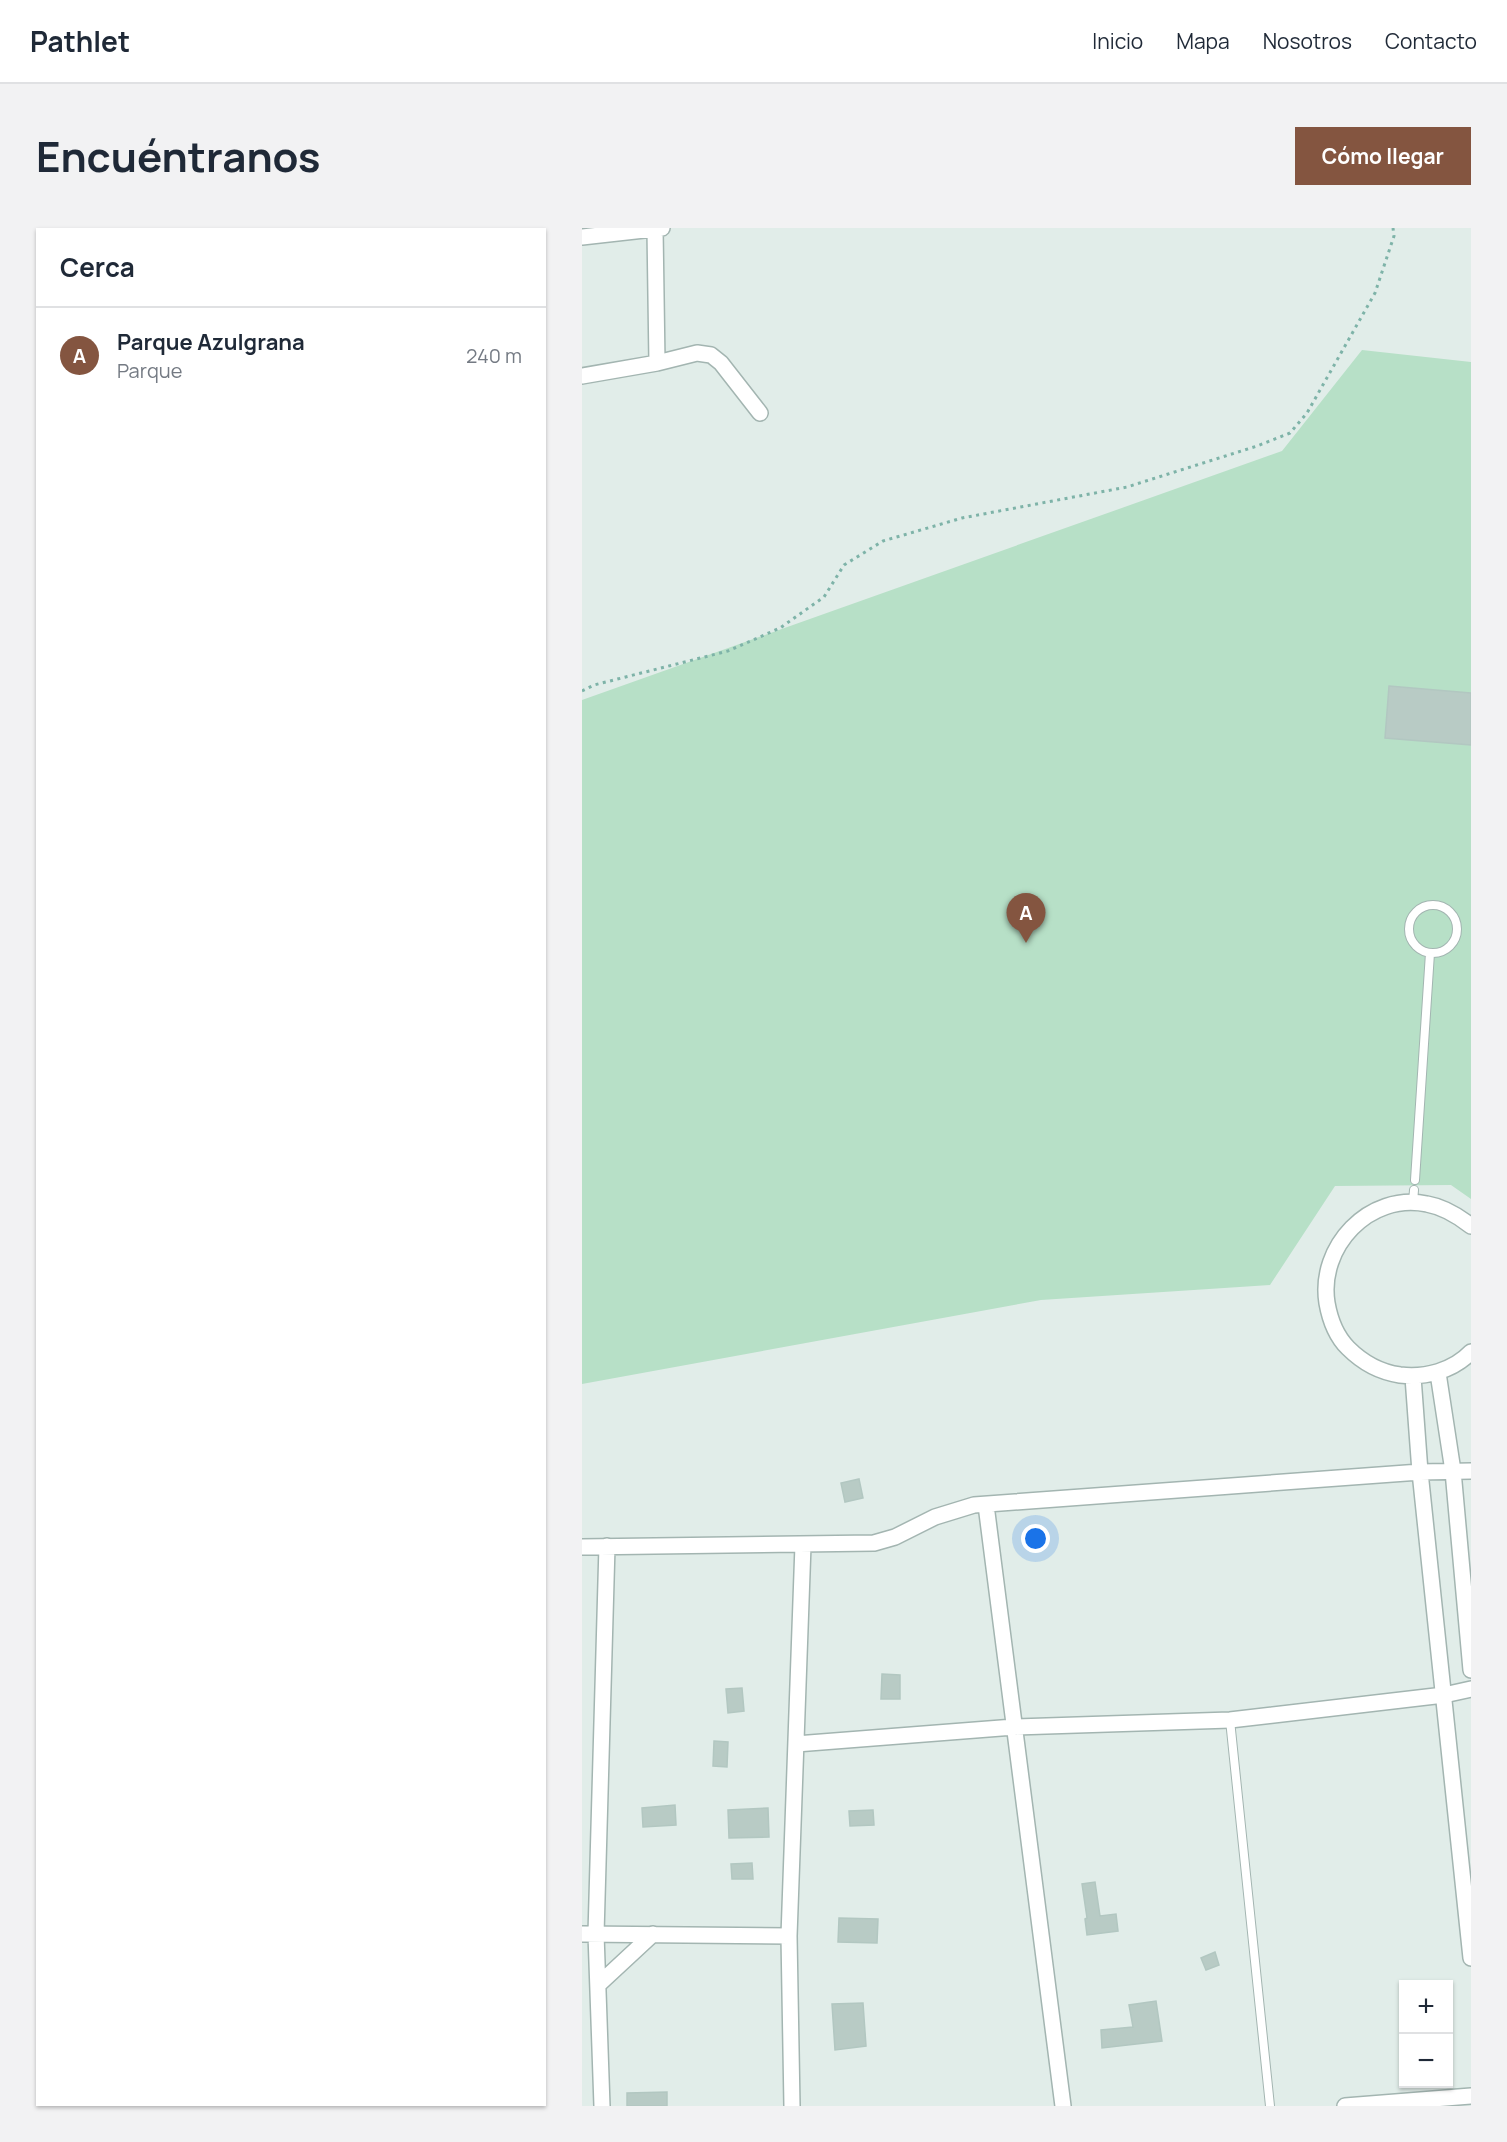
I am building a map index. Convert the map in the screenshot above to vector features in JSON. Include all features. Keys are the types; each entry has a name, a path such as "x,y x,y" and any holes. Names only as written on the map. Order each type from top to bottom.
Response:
{"street":[{"path":"582,237 658,229 657,363"},
{"path":"582,376 657,363 697,353 711,355 721,363 760,413"},
{"path":"1471,1226 1455,1213 1427,1204 1413,1196 1386,1207 1361,1219 1341,1238 1329,1263 1325,1290 1329,1317 1342,1341 1361,1360 1386,1373 1413,1377 1438,1373 1464,1360 1471,1352"},
{"path":"1438,1373 1453,1471 1471,1670"},
{"path":"1413,1377 1420,1472 1471,1958"},
{"path":"582,1547 874,1543 895,1537 934,1517 974,1505 1420,1472 1471,1471"},
{"path":"986,1505 1063,2106"},
{"path":"792,2106 789,1936 803,1545"},
{"path":"602,2106 598,1985 589,1934 607,1546"},
{"path":"796,1744 1014,1728 1230,1720 1444,1695 1471,1689"},
{"path":"589,1934 789,1936"},
{"path":"598,1985 653,1934"},
{"path":"1345,2106 1471,2096"}],"lane":[{"path":"1434,904 1449,910 1457,923 1457,931 1455,938 1445,950 1431,953 1416,947 1408,934 1408,927 1410,919 1420,908 1434,904"},
{"path":"1415,1180 1431,953"},
{"path":"1230,1720 1270,2106"}],"path":[{"path":"582,691 594,685 728,651 780,628 824,597 844,565 883,541 962,518 1127,488 1290,433 1307,413 1375,293 1394,236 1393,228"}],"green space":[{"path":"1362,350 1471,362 1471,1199 1451,1185 1335,1186 1270,1285 1041,1300 582,1384 582,700 1282,451"}],"building":[{"path":"1389,686 1471,693 1471,745 1385,738"},
{"path":"859,1479 863,1498 845,1502 841,1483"},
{"path":"882,1674 900,1675 900,1699 881,1699"},
{"path":"742,1688 744,1711 728,1713 726,1689"},
{"path":"714,1741 728,1742 727,1767 713,1766"},
{"path":"675,1805 676,1825 643,1827 642,1808"},
{"path":"768,1808 769,1837 729,1838 728,1810"},
{"path":"873,1810 874,1825 850,1826 849,1811"},
{"path":"752,1863 753,1879 732,1879 731,1864"},
{"path":"1095,1882 1100,1916 1116,1914 1118,1931 1087,1935 1082,1884"},
{"path":"839,1918 878,1919 877,1943 838,1942"},
{"path":"1215,1952 1219,1965 1206,1970 1201,1958"},
{"path":"1156,2001 1162,2041 1102,2048 1101,2030 1133,2027 1129,2005"},
{"path":"863,2003 866,2046 835,2050 832,2004"},
{"path":"667,2092 667,2106 627,2106 627,2093"}],"place":[{"name":"Parque Azulgrana","path":"1026,943"}]}
